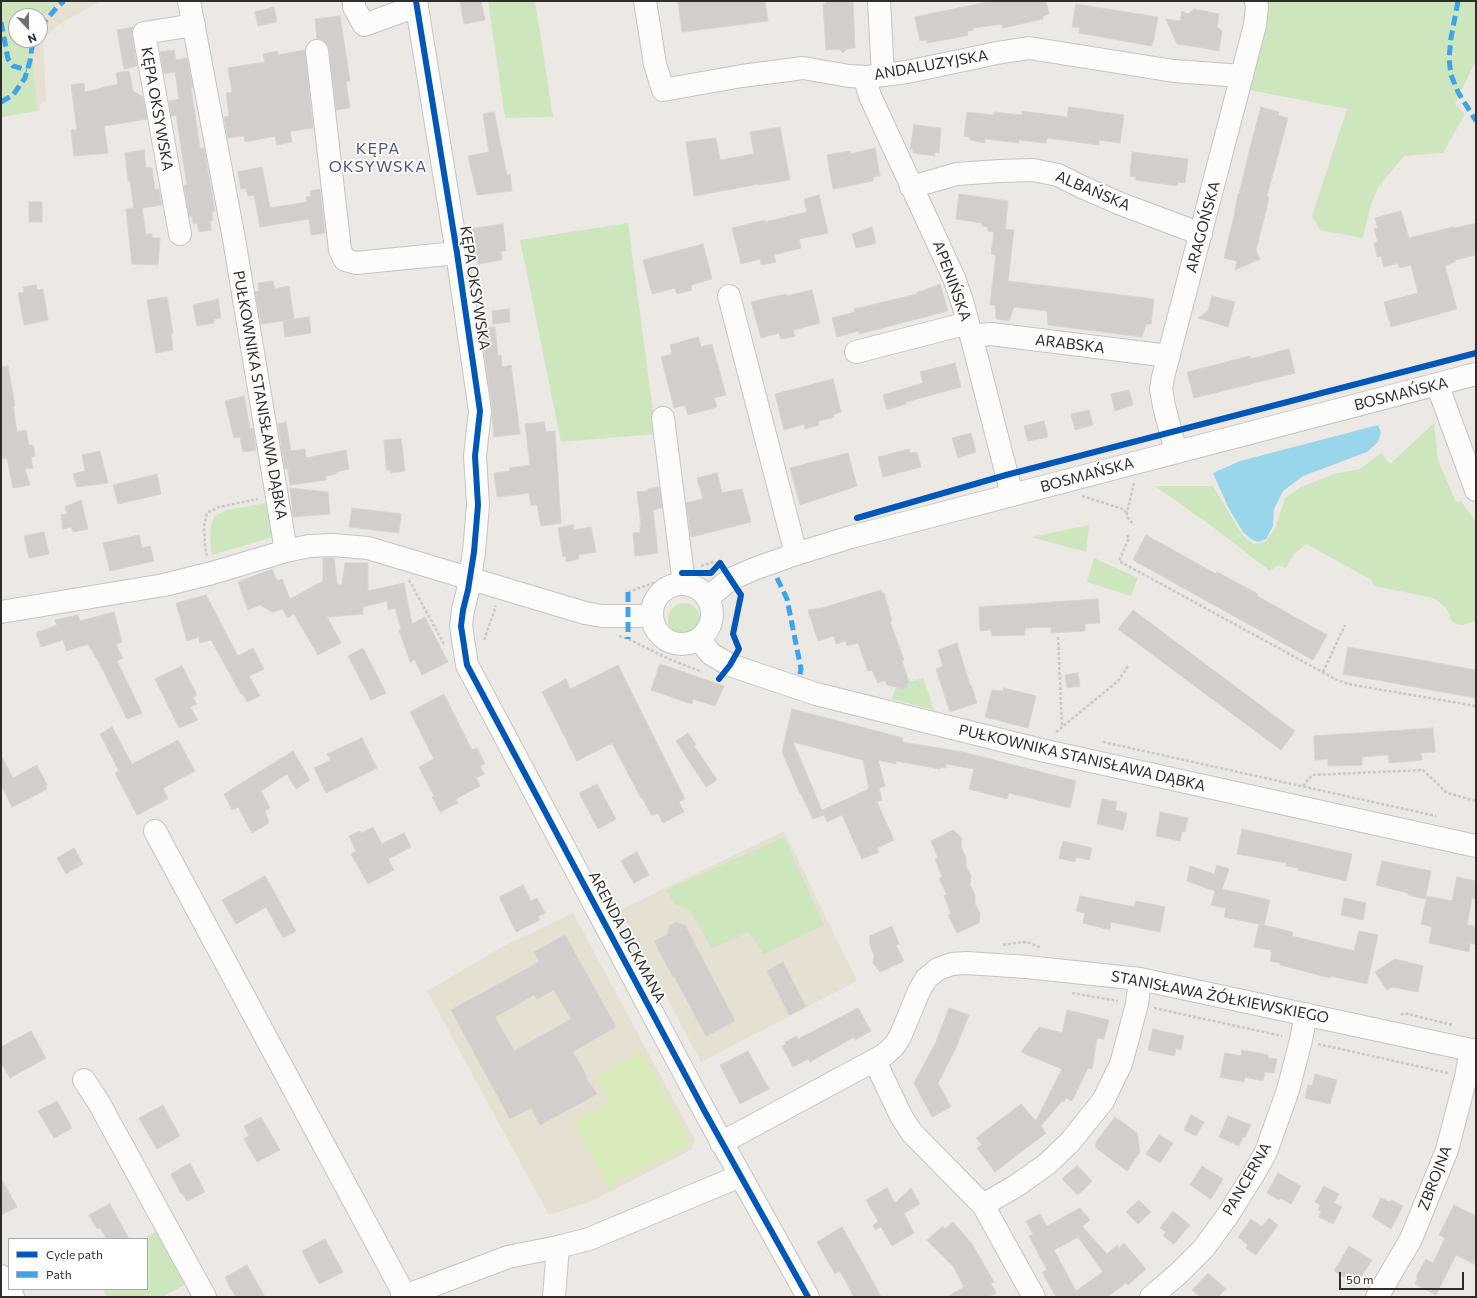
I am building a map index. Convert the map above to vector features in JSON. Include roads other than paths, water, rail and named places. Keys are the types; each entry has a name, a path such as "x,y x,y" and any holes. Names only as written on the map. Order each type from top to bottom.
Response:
{"street":[{"path":"189,1 194,25"},
{"path":"354,1 354,7 364,25 416,4"},
{"name":"ANDALUZYJSKA","path":"645,1 655,64 663,90 742,76 803,68 849,76 875,76 906,72 997,53 1029,48 1174,71 1242,76"},
{"name":"APENIŃSKA","path":"879,1 875,76 867,86 870,96 911,187 940,245 954,278 1012,495"},
{"name":"ARAGOŃSKA","path":"1176,452 1161,389 1255,25 1257,7 1256,1"},
{"name":"KĘPA OKSYWSKA","path":"416,4 457,253 480,411 475,456 478,505 470,580"},
{"name":"KĘPA OKSYWSKA","path":"180,234 144,33 194,25"},
{"name":"PUŁKOWNIKA STANISŁAWA DĄBKA","path":"194,25 234,239 286,551"},
{"name":"KĘPA OKSYWSKA","path":"317,51 340,250 345,260 356,263 457,253"},
{"name":"ALBAŃSKA","path":"911,187 956,174 1033,170 1058,175 1121,204 1201,234"},
{"path":"729,296 796,554"},
{"name":"ARABSKA","path":"856,352 969,330 1169,356"},
{"name":"BOSMAŃSKA","path":"708,597 731,579 754,569 796,554 858,535 1476,374"},
{"path":"1437,384 1476,490"},
{"path":"663,418 683,579 708,597 712,608 712,620 708,631 700,640 691,644 682,645 673,644 665,640 658,633 652,616 653,605 658,595 667,588 678,584 683,579"},
{"path":"1,612 164,585 212,573 286,551 309,546 333,545 368,548 470,580 591,614 615,617 652,616"},
{"name":"ARENDA DICKMANA","path":"470,580 461,626 467,665 721,1143 808,1297"},
{"name":"PUŁKOWNIKA STANISŁAWA DĄBKA","path":"700,640 711,654 730,665 780,683 836,699 1041,750 1476,846"},
{"path":"155,831 403,1296 508,1257 558,1248 589,1239 740,1176"},
{"name":"STANISŁAWA ŻÓŁKIEWSKIEGO","path":"721,1143 884,1055 894,1046 900,1037 919,991 926,980 938,969 952,964 966,963 1027,967 1140,979 1473,1050"},
{"path":"983,1205 1016,1186 1047,1164 1070,1142 1103,1101 1121,1064 1137,1004 1140,979"},
{"name":"PANCERNA","path":"1151,1297 1179,1273 1204,1248 1228,1215 1266,1152 1288,1090 1302,1040 1306,1014"},
{"name":"ZBROJNA","path":"1377,1297 1414,1232 1447,1150 1473,1050"},
{"path":"875,1061 901,1116 912,1133 983,1205 1034,1297"},
{"path":"84,1080 99,1103 205,1297"},
{"path":"554,1297 558,1248"},
{"path":"1,1276 8,1288"}],"water":[{"path":"1378,425 1381,432 1378,442 1367,452 1303,476 1283,491 1274,509 1273,526 1266,539 1258,542 1251,539 1243,532 1228,507 1213,473 1240,461"}],"district":[{"name":"KĘPA OKSYWSKA","path":"378,158"}]}
